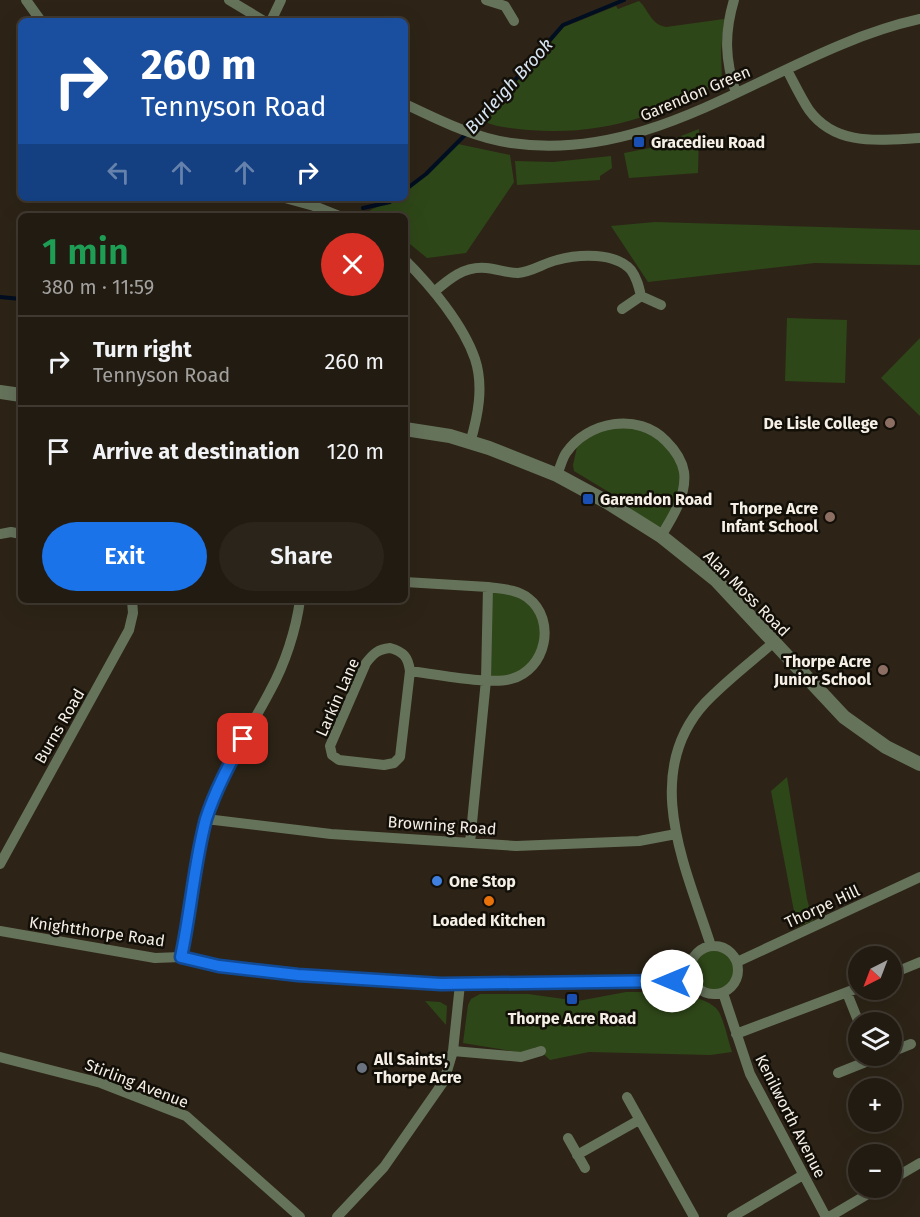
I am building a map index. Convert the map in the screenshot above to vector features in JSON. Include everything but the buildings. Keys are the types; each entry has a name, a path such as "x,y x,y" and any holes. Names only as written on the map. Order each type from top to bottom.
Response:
{"street":[{"path":"26,0 38,18"},
{"path":"229,0 259,18"},
{"path":"272,18 282,0"},
{"path":"486,0 508,3 514,21"},
{"path":"734,0 730,12 726,58 736,93"},
{"name":"Garendon Green","path":"408,105 468,132 512,143 580,144 610,140 634,135 682,119 844,43 898,24 920,20"},
{"path":"787,70 810,111 822,124 834,132 848,138 866,140 920,138"},
{"path":"316,202 334,213"},
{"path":"434,292 452,277 469,269 485,268 519,273 557,260 603,257 619,260 631,270 641,296"},
{"path":"408,263 434,292 465,336 475,360 479,397 470,442"},
{"path":"641,296 661,305"},
{"path":"622,309 641,296"},
{"path":"0,392 18,395"},
{"path":"557,475 565,454 579,439 600,427 620,423 641,425 660,435 676,451 684,472 682,492 674,514 661,536"},
{"name":"Alan Moss Road","path":"408,429 450,436 470,442 557,475 607,502 661,536 716,580 844,717 886,747 920,764"},
{"path":"0,534 18,533"},
{"path":"408,582 488,586 516,591 528,598 537,608 543,620 545,632 543,649 535,663 524,673 510,679 486,680 410,671"},
{"path":"470,843 486,680 488,586"},
{"name":"Burns Road","path":"0,864 129,630 133,613 132,603"},
{"path":"181,957 206,819 226,771 280,671 299,603"},
{"path":"711,946 676,834 672,815 673,769 682,739 705,704 774,642"},
{"name":"Larkin Lane","path":"390,648 402,651 408,660 410,671 400,757 394,763 384,765 339,760 332,755 330,746 366,663 372,655 381,649 390,648"},
{"name":"Browning Road","path":"206,819 331,834 516,846 639,841 676,834"},
{"name":"Thorpe Hill","path":"737,962 920,877"},
{"name":"Knightthorpe Road","path":"0,931 155,958 181,957 219,966 298,975 460,984 692,981"},
{"path":"711,946 726,949 737,962 736,979 723,993 704,993 692,981 689,973 692,959 701,949 711,946"},
{"path":"902,969 920,962"},
{"path":"337,1217 384,1167 436,1093 449,1069 460,984"},
{"name":"Kenilworth Avenue","path":"723,993 754,1084 827,1217"},
{"path":"736,1034 846,993 854,1012"},
{"path":"902,1048 911,1044"},
{"path":"453,1051 521,1057 542,1051"},
{"name":"Stirling Avenue","path":"0,1057 101,1083 186,1116 300,1217"},
{"path":"838,1072 853,1066"},
{"path":"627,1097 694,1217"},
{"path":"577,1155 639,1120"},
{"path":"568,1138 585,1168"},
{"path":"902,1174 920,1163"},
{"path":"732,1217 803,1175"},
{"path":"827,1217 860,1198"}],"green space":[{"path":"639,1 656,23 666,27 724,19 721,51 722,82 652,114 581,130 528,130 483,121 564,27 616,6 618,9"},
{"path":"699,129 698,173 629,178 624,153 650,148"},
{"path":"458,144 510,155 514,182 466,253 427,258 408,242 408,213 371,213 369,211 392,201 408,201 408,189"},
{"path":"611,156 612,168 600,176 600,180 517,185 515,161 553,162"},
{"path":"655,222 920,230 920,265 815,263 648,282 611,226"},
{"path":"787,318 847,320 845,383 785,381"},
{"path":"920,338 920,416 881,378"},
{"path":"641,425 676,451 682,493 661,536 612,494 574,471 573,465 579,438 600,427"},
{"path":"488,587 516,591 537,608 543,649 524,673 486,680"},
{"path":"787,777 807,899 813,921 797,927 771,791"},
{"path":"709,946 719,946 731,953 738,965 738,975 731,987 719,994 709,994 694,983 690,975 690,965 701,950"},
{"path":"626,992 690,996 712,1005 719,1012 732,1052 710,1055 589,1052 550,1060 536,1047 524,1053 463,1043 468,1005 471,999 480,994 528,994 578,1001"},
{"path":"425,1001 440,1002 447,1006 446,1025"}],"waterway":[{"name":"Burleigh Brook","path":"408,188 426,174 481,119 563,25 624,0"},
{"name":"Burleigh Brook","path":"363,208 391,201"},
{"name":"Burleigh Brook","path":"0,297 18,299"}],"place":[{"name":"Gracedieu Road","path":"639,142"},
{"name":"De Lisle College","path":"890,423"},
{"name":"Garendon Road","path":"588,499"},
{"name":"Thorpe Acre Infant School","path":"830,517"},
{"name":"Thorpe Acre Junior School","path":"883,670"},
{"name":"One Stop","path":"437,881"},
{"name":"Loaded Kitchen","path":"489,901"},
{"name":"Thorpe Acre Road","path":"572,999"},
{"name":"All Saints', Thorpe Acre","path":"362,1068"}],"route":[{"path":"243,739 220,783 206,819 181,957 219,966 298,975 441,984 672,981"}]}
